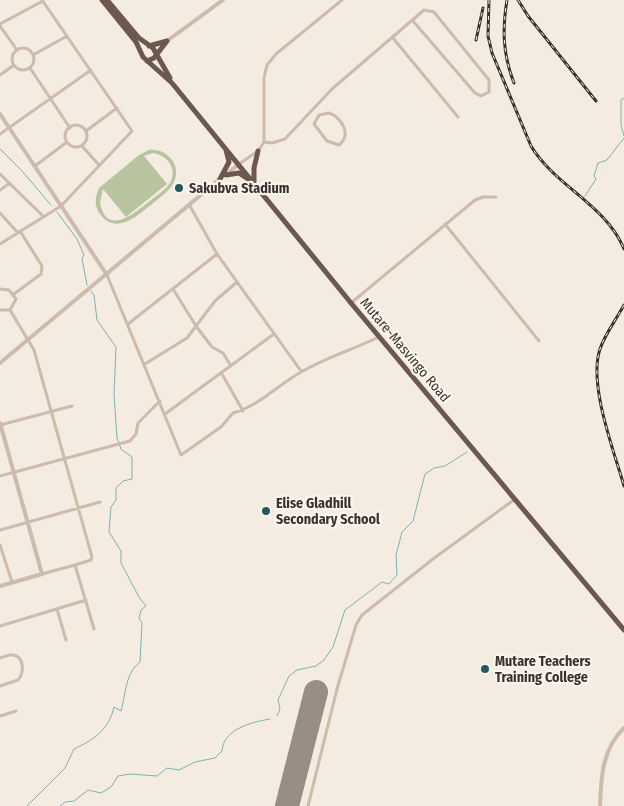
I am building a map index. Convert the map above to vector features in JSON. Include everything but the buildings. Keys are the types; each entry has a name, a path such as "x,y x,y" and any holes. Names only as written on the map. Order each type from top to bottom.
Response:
{"highway":[{"name":"Mutare-Masvingo Road","path":"102,0 141,51 143,57 172,83 351,303 624,630"},
{"name":"Mutare-Masvingo Road","path":"107,0 148,46 154,49 172,83"},
{"path":"141,51 148,46 168,41"},
{"path":"147,61 153,59 168,41"},
{"path":"220,180 228,162 224,146"},
{"path":"226,175 238,173 254,182 258,152"}],"street":[{"path":"168,41 223,0"},
{"path":"0,364 239,164 258,152 264,142 264,78 267,65 276,54 342,0"},
{"path":"0,244 61,206 132,133 131,127 43,1 0,25 17,50"},
{"path":"264,142 272,143 285,139 332,89 424,10 434,12 489,80 489,92 481,96 475,93 413,21"},
{"path":"33,54 67,36"},
{"path":"393,38 458,117"},
{"path":"27,49 33,54 34,63 30,68 20,70 14,65 13,55 17,50 27,49"},
{"path":"0,75 14,65"},
{"path":"30,68 70,128"},
{"path":"0,134 50,97 91,70"},
{"path":"86,131 117,108"},
{"path":"329,113 337,117 346,133 344,141 339,145 333,144 320,134 314,124 319,115 329,113"},
{"path":"0,114 107,275 181,455 221,428 232,413 243,411 301,372 380,337"},
{"path":"86,131 77,126 70,128 66,136 67,142 72,146 82,146 99,165"},
{"path":"82,146 86,141 86,131"},
{"path":"35,166 67,142"},
{"path":"0,174 44,217"},
{"path":"0,190 10,183"},
{"path":"351,303 475,200 483,197 496,197"},
{"path":"190,206 217,254 301,372"},
{"path":"0,213 19,232 42,266 41,274 14,294"},
{"path":"445,224 538,341"},
{"path":"128,324 217,254"},
{"path":"145,364 187,338 215,301 237,282"},
{"path":"0,289 6,288 14,294 15,303 10,310"},
{"path":"173,289 196,326 212,347 223,353 231,366"},
{"path":"0,310 10,310"},
{"path":"0,586 91,560 92,557 34,350 10,310"},
{"path":"165,414 274,334"},
{"path":"222,374 243,411"},
{"path":"0,476 127,442 134,437 138,423 160,401"},
{"path":"42,574 0,424 72,406"},
{"path":"308,806 337,688 356,625 362,615 433,559 515,499"},
{"path":"0,530 100,502"},
{"path":"0,545 12,582"},
{"path":"75,565 94,630"},
{"path":"0,626 86,600"},
{"path":"57,609 66,640"},
{"path":"0,658 11,654 16,656 21,660 22,670 18,680 0,686"},
{"path":"0,716 16,711"},
{"path":"600,806 605,758 612,743 624,728"}],"green space":[{"path":"149,150 156,150 167,155 176,170 174,182 164,194 134,218 120,223 106,220 98,211 96,198 99,188 139,155","holes":["153,153 163,156 172,167 173,176 171,181 162,192 126,217 167,184 144,156","103,189 126,217 115,221 109,219 104,213 100,203"]}],"waterway":[{"path":"624,98 621,100 621,125 624,136"},
{"path":"585,196 596,179 594,176 598,163 607,160 624,138"},
{"path":"0,149 23,172 51,205"},
{"path":"57,212 77,239 84,255 82,259 87,285"},
{"path":"27,806 65,768 74,749 100,733 112,715 114,707 121,711 131,672 140,662 142,623 139,618 141,610 146,606 139,597 121,563 121,551 109,532 111,507 116,500 116,488 123,481 132,479 132,457 121,449 117,438 114,394 116,347 97,320 94,295 91,291"},
{"path":"277,716 280,709 278,700 289,676 297,670 316,666 324,660 333,647 345,610 382,582 389,584 397,575 396,555 402,532 413,521 425,474 434,468 445,466 467,452"},
{"path":"60,806 65,802 74,801 88,790 101,793 111,787 118,776 130,774 157,776 167,768 179,770 195,762 215,758 222,751 227,737 233,732 255,722 270,719"}],"runway":[{"path":"287,806 316,692"}],"railway":[{"path":"489,0 488,36 492,53 531,146 553,173 605,220 616,234 624,249"},
{"path":"507,0 504,42 510,73 514,83"},
{"path":"518,0 528,16 596,101"},
{"path":"476,40 483,8"},
{"path":"624,305 602,343 597,363 597,380 604,418 624,486"}],"place":[{"name":"Sakubva Stadium","path":"179,188"},
{"name":"Elise Gladhill Secondary School","path":"266,511"},
{"name":"Mutare Teachers Training College","path":"485,669"}]}
